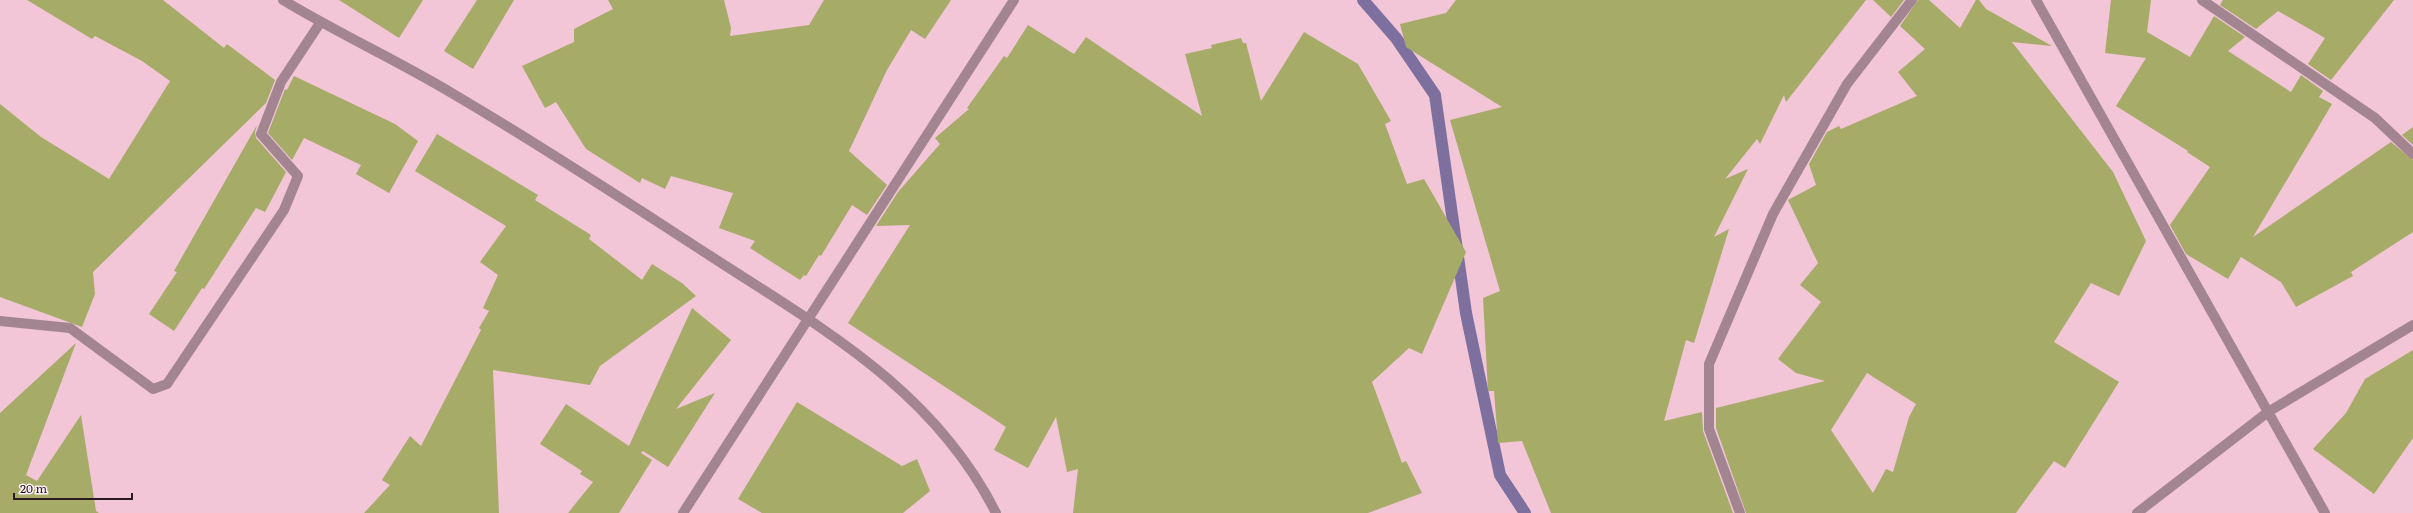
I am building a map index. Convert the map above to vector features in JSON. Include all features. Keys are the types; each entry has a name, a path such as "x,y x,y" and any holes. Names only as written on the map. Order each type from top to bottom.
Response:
{"street":[{"path":"283,0 320,23 454,94 577,170 807,318 876,367 909,395 948,438 984,487 996,513"},
{"path":"684,513 807,318 1014,0"},
{"path":"1740,513 1708,429 1709,364 1773,214 1847,84 1912,0"},
{"path":"2036,0 2325,513"},
{"path":"2202,0 2375,118 2413,154"},
{"path":"0,322 70,328 153,389 167,384 284,210 298,176 261,134 281,82 320,23"},
{"path":"2137,513 2268,412 2413,325"}],"building":[{"path":"27,0 163,0 224,48 227,44 275,80 266,103 93,272 95,294 82,327 0,297 0,104 41,137 109,179 170,81 142,61 95,36 92,39"},
{"path":"339,0 423,0 399,38"},
{"path":"477,0 514,0 473,69 444,51"},
{"path":"608,0 724,0 731,28 730,36 809,25 824,0 951,0 925,39 911,30 887,70 849,151 887,185 867,215 852,205 821,256 819,255 806,276 804,275 800,280 750,248 755,241 719,228 733,193 671,176 665,189 642,178 640,183 586,149 556,102 545,108 522,66 574,42 574,29 613,9"},
{"path":"1456,0 1866,0 1786,102 1784,95 1760,144 1757,139 1725,179 1748,169 1714,237 1729,229 1694,343 1686,340 1664,421 1702,412 1703,431 1733,513 1551,513 1522,441 1498,443 1494,391 1488,391 1483,298 1500,291 1450,120 1502,107 1406,47 1400,24 1446,13"},
{"path":"1873,0 1904,0 1891,17"},
{"path":"1918,0 1929,0 1960,28 1976,0 1979,0 1986,9 2052,46 2012,42 2113,172 2146,241 2119,296 2091,283 2054,342 2119,382 2065,468 2054,461 2016,513 1746,513 1716,428 1716,408 1825,381 1796,373 1778,359 1821,302 1800,285 1818,263 1788,200 1816,185 1809,164 1827,132 1839,126 1841,129 1917,96 1898,72 1925,49 1900,26","holes":["1867,373 1916,404 1909,417 1893,472 1886,469 1873,493 1831,430"]},
{"path":"2111,0 2151,0 2147,32 2190,57 2214,16 2245,37 2228,51 2291,92 2301,75 2323,91 2319,97 2332,104 2253,237 2391,142 2413,160 2413,232 2351,272 2353,276 2296,307 2281,282 2241,257 2228,279 2186,254 2170,225 2210,167 2187,152 2188,151 2116,106 2146,58 2105,53"},
{"path":"2223,0 2394,0 2331,80 2308,64 2325,38 2278,11 2256,29 2220,5"},
{"path":"1028,25 1074,54 1086,37 1202,116 1185,54 1212,48 1211,45 1241,38 1243,43 1246,43 1261,101 1304,32 1358,64 1391,121 1385,124 1407,184 1424,179 1466,252 1422,354 1409,348 1372,382 1402,463 1406,461 1422,493 1368,513 1073,513 1078,469 1067,472 1056,417 1028,468 994,450 1006,427 848,323 910,225 876,226 898,192 940,144 935,138 969,109 967,108 1004,56 1007,58"},
{"path":"294,76 395,124 418,141 389,193 356,174 361,165 304,138 292,160 268,133 285,89 287,90"},
{"path":"257,125 255,132 256,138 286,172 265,212 256,208 204,289 202,288 174,331 149,314 177,272 174,271"},
{"path":"2413,127 2413,145 2402,135"},
{"path":"437,134 538,195 535,200 591,235 589,239 642,280 652,264 682,283 696,296 600,366 590,385 493,370 499,513 364,513 390,485 382,480 410,436 421,446 481,330 479,328 489,311 483,308 498,275 480,262 506,226 415,171"},
{"path":"692,308 731,340 676,409 715,393 668,467 643,451 641,453 652,460 619,513 568,513 593,482 580,474 582,471 540,444 566,404 629,446"},
{"path":"76,343 26,475 37,481 81,415 96,511 99,513 0,513 0,413"},
{"path":"2413,350 2413,438 2374,494 2313,449 2346,413 2365,379"},
{"path":"797,402 902,466 917,459 930,491 903,513 762,513 738,499"}],"waterway":[{"path":"1363,0 1396,38 1435,95 1466,313 1500,475 1525,513"}]}
